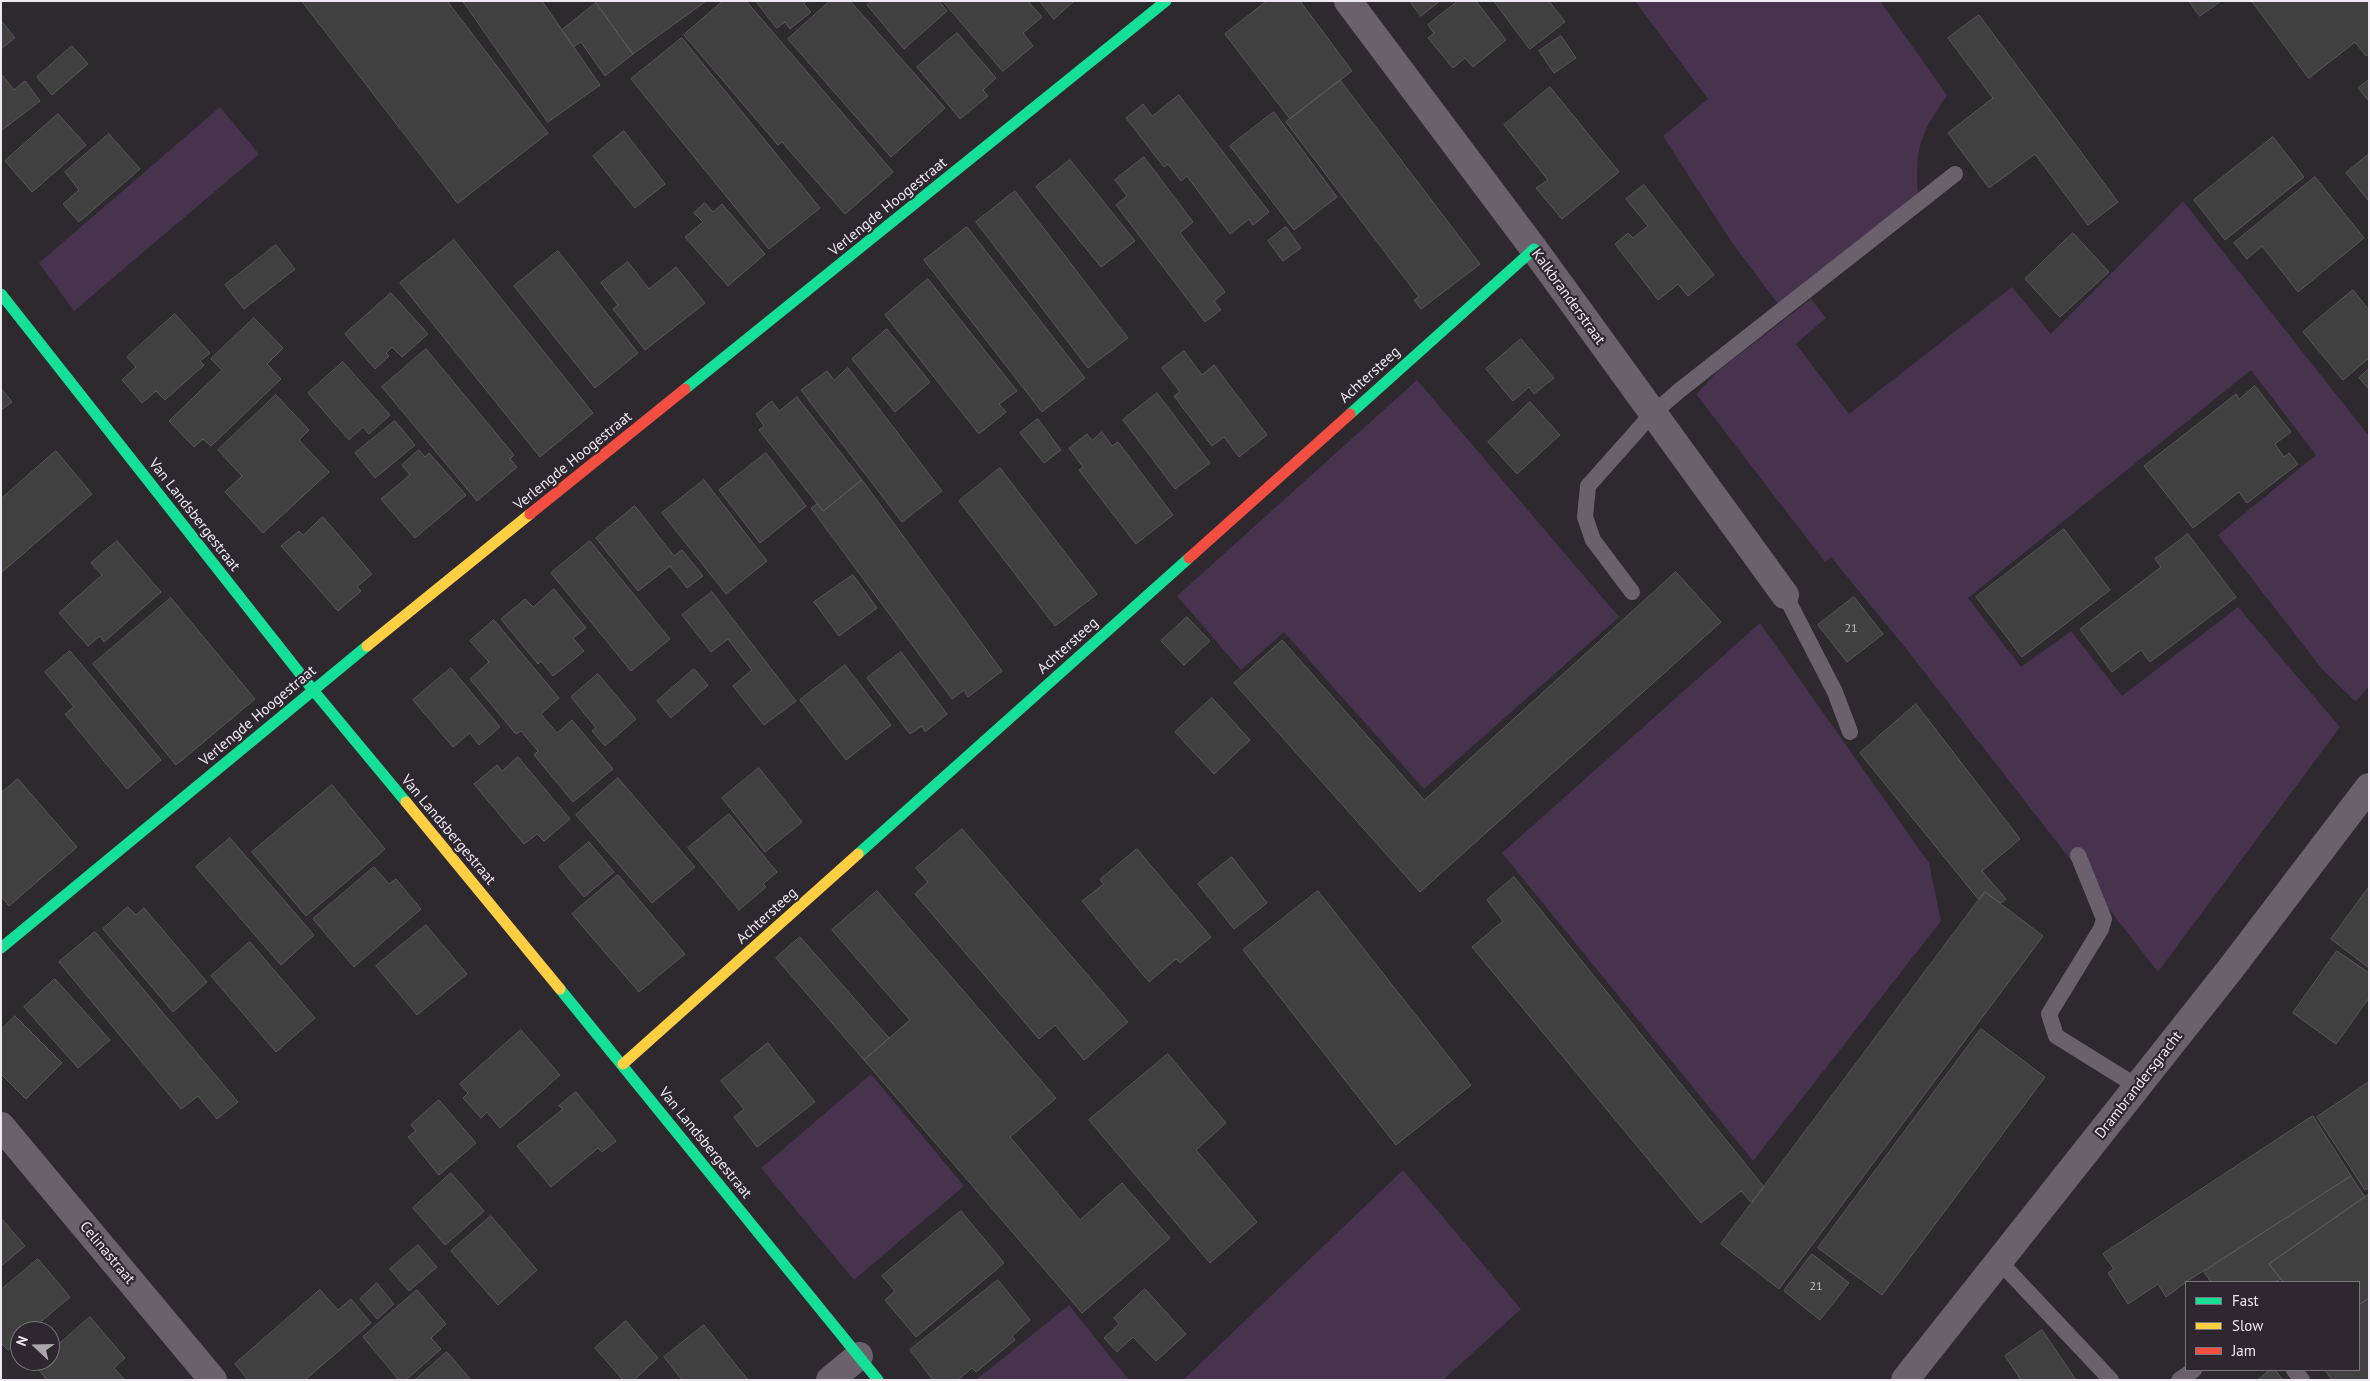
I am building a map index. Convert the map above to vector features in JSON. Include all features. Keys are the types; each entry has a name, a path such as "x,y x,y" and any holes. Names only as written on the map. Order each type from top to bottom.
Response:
{"street":[{"name":"Verlengde Hoogestraat","path":"1,948 313,690 1166,1"},
{"name":"Kalkbranderstraat","path":"1348,1 1534,249 1785,595"},
{"name":"Achtersteeg","path":"623,1064 1534,249"},
{"name":"Van Landsbergestraat","path":"1,294 313,690 623,1064 878,1380"},
{"name":"Drambrandersgracht","path":"1905,1380 2138,1087 2369,787"},
{"name":"Celinastraat","path":"1,1126 213,1380"},
{"path":"830,1380 859,1356"}],"lane":[{"path":"1632,592 1593,540 1585,517 1588,486 1652,414 1680,390 1955,174"},
{"path":"1785,595 1835,692 1850,732"},
{"path":"2078,855 2104,919 2101,929 2049,1014 2050,1021 2056,1036 2138,1087"},
{"path":"1999,1261 2111,1380"},
{"path":"2179,1380 2192,1371"}],"shaded area":[{"path":"1635,1 1880,1 1947,95 1925,131 1921,142 1917,164 1918,195 1778,304 1733,244 1663,136 1708,99"},
{"path":"220,107 259,154 74,311 39,263"},
{"path":"2183,201 2369,436 2369,686 2356,702 2322,669 2218,535 2316,455 2251,370 1968,598 2021,667 2071,631 2122,696 2238,607 2340,727 2158,972 1908,651 1831,557 1825,562 1696,394 1718,371 1811,299 1826,318 1796,344 1849,414 2012,287 2051,334"},
{"path":"1417,380 1619,617 1424,789 1284,632 1241,670 1177,596"},
{"path":"1760,623 1929,863 1941,921 1753,1161 1502,853"},
{"path":"871,1074 964,1186 854,1280 761,1168"},
{"path":"1403,1170 1521,1309 1443,1380 1183,1380"},
{"path":"1069,1305 1129,1380 976,1380"}],"building":[{"path":"302,1 447,1 548,133 458,203"},
{"path":"463,1 542,1 600,85 548,122"},
{"path":"595,1 706,1 633,54"},
{"path":"723,1 746,1 893,172 845,214 782,142 778,145 684,35"},
{"path":"756,1 806,1 804,4 811,12 790,29 785,22 777,28"},
{"path":"830,1 850,1 945,108 891,157 788,39"},
{"path":"872,1 939,1 947,11 904,49 867,5"},
{"path":"943,1 1028,1 1042,17 1023,33 1033,46 1003,71"},
{"path":"1040,1 1074,1 1054,19"},
{"path":"1267,1 1300,1 1352,71 1290,119 1225,34"},
{"path":"1410,1 1440,1 1421,16"},
{"path":"1458,1 1476,1 1506,40 1473,67 1465,58 1453,68 1428,38 1434,33 1428,25"},
{"path":"1494,1 1549,1 1565,22 1530,49"},
{"path":"2189,1 2221,1 2200,16"},
{"path":"2252,1 2369,1 2369,54 2366,56 2355,42 2309,78"},
{"path":"596,3 633,54 605,76 581,42 573,47 562,30"},
{"path":"1979,15 2118,202 2088,225 2035,154 1989,188 1948,133 1993,98 1948,38"},
{"path":"1,20 15,38 1,49"},
{"path":"957,33 996,78 983,90 988,96 960,119 917,67"},
{"path":"1561,36 1576,58 1554,73 1539,51"},
{"path":"682,38 820,208 769,249 631,79"},
{"path":"72,46 88,64 52,95 37,77"},
{"path":"2,75 14,90 25,81 40,101 1,131"},
{"path":"1340,80 1480,264 1421,309 1414,300 1419,297 1286,122"},
{"path":"2369,80 2369,101 2358,88"},
{"path":"1550,87 1619,172 1562,219 1536,188 1548,180 1504,125"},
{"path":"1179,95 1269,212 1253,225 1249,219 1230,234 1187,176 1181,181 1168,164 1164,167 1126,118 1143,104 1152,116"},
{"path":"1274,112 1337,197 1294,230 1230,146"},
{"path":"58,114 86,145 32,192 5,161"},
{"path":"624,131 665,184 635,208 593,156"},
{"path":"109,134 140,169 79,222 63,204 79,190 65,172"},
{"path":"2273,137 2304,177 2225,240 2194,200"},
{"path":"2369,154 2369,201 2346,173"},
{"path":"1144,157 1193,222 1180,233 1225,292 1214,301 1221,310 1205,322 1116,205 1127,196 1115,180"},
{"path":"1070,160 1135,241 1101,267 1036,187"},
{"path":"2315,177 2364,238 2298,292 2262,246 2247,259 2234,243"},
{"path":"1644,185 1714,275 1688,296 1678,284 1658,300 1615,244 1628,233 1633,238 1648,226 1626,199"},
{"path":"1015,191 1128,338 1088,368 976,222"},
{"path":"705,203 713,212 722,204 765,254 728,286 685,237 703,222 694,213"},
{"path":"967,227 1085,378 1042,412 924,260"},
{"path":"1286,227 1301,248 1283,261 1268,241"},
{"path":"2073,233 2109,272 2060,317 2025,279"},
{"path":"454,240 593,413 540,457 400,283"},
{"path":"276,245 295,269 244,309 225,285"},
{"path":"558,251 638,353 595,388 514,286"},
{"path":"628,262 649,289 676,267 705,303 645,350 613,309 618,305 601,283"},
{"path":"928,279 1017,391 999,404 1006,412 979,434 885,315"},
{"path":"2353,290 2369,310 2369,358 2343,380 2303,332"},
{"path":"391,293 428,334 402,357 392,347 386,353 389,356 375,369 345,334"},
{"path":"175,314 210,353 200,361 204,365 165,400 156,391 142,403 122,380 136,367 127,357"},
{"path":"254,318 283,348 267,364 281,379 211,446 203,439 194,447 169,421 222,370 211,359"},
{"path":"887,329 930,382 895,412 852,359"},
{"path":"1521,339 1554,378 1534,394 1529,387 1513,401 1486,369"},
{"path":"426,349 514,455 510,459 517,467 477,501 382,387"},
{"path":"1184,351 1202,375 1214,365 1267,435 1239,457 1224,437 1212,446 1174,396 1180,392 1162,368"},
{"path":"343,362 390,415 369,434 363,427 349,440 308,393"},
{"path":"848,368 942,491 902,522 801,390 827,371 834,380"},
{"path":"2369,369 2369,389 2359,378"},
{"path":"2255,386 2291,432 2275,444 2284,457 2289,453 2298,464 2247,503 2239,492 2193,528 2144,466 2236,394 2239,399"},
{"path":"1,388 12,402 1,410"},
{"path":"1157,393 1210,463 1175,489 1123,420"},
{"path":"276,395 309,430 299,440 329,472 263,533 225,492 242,476 218,450"},
{"path":"797,397 862,480 823,511 759,430 764,426 756,414 772,401 779,411"},
{"path":"1530,402 1560,435 1517,474 1488,442"},
{"path":"1038,419 1061,450 1044,463 1020,433"},
{"path":"395,421 415,445 375,478 355,453"},
{"path":"1102,432 1112,446 1118,442 1173,515 1136,544 1079,470 1083,467 1069,448 1087,434 1092,440"},
{"path":"419,450 425,457 429,453 466,495 415,538 381,499 410,475 402,465"},
{"path":"56,451 92,494 1,573 1,499"},
{"path":"766,453 806,506 760,543 719,490"},
{"path":"1000,468 1097,594 1055,626 959,501"},
{"path":"704,480 767,561 726,594 662,513"},
{"path":"862,480 1002,671 968,697 964,690 952,699 811,508 817,504 823,511"},
{"path":"635,506 674,556 682,550 703,576 687,588 670,566 638,591 596,538"},
{"path":"323,517 372,574 357,587 361,591 338,611 281,546 299,531 303,535"},
{"path":"2064,529 2110,590 2022,657 1976,597"},
{"path":"2188,534 2236,597 2150,662 2141,650 2112,672 2080,629 2161,567 2155,559"},
{"path":"117,541 161,592 104,642 100,636 88,646 59,613 102,575 91,563"},
{"path":"590,541 670,639 631,671 551,573"},
{"path":"1676,572 1721,622 1420,892 1234,683 1282,640 1424,800"},
{"path":"853,575 877,608 839,636 814,602"},
{"path":"554,589 586,628 573,638 584,651 553,676 541,661 538,664 501,619 525,599 533,607"},
{"path":"712,592 796,701 764,725 733,686 752,670 728,639 711,652 682,615"},
{"path":"1854,597 1883,634 1847,662 1818,625"},
{"path":"171,598 255,699 176,765 93,664"},
{"path":"1187,617 1210,641 1184,665 1161,641"},
{"path":"494,620 559,698 541,714 557,733 572,720 613,769 573,802 534,755 538,751 521,731 516,734 470,679 489,662 470,641"},
{"path":"70,651 161,760 127,789 65,714 74,707 45,672"},
{"path":"901,652 947,714 925,732 922,726 910,734 867,678"},
{"path":"845,665 891,725 846,760 800,700"},
{"path":"451,668 500,727 479,745 470,733 453,747 413,700"},
{"path":"694,669 708,685 671,718 657,701"},
{"path":"598,674 636,719 605,746 592,731 596,728 571,697"},
{"path":"1212,698 1250,740 1214,774 1175,732"},
{"path":"1916,704 2020,839 1982,871 2006,899 2001,903 1985,892 1979,900 1860,753"},
{"path":"518,757 570,819 544,841 537,834 524,844 474,784 497,765 502,771"},
{"path":"759,768 802,822 765,852 722,798"},
{"path":"618,778 695,867 652,903 576,815"},
{"path":"18,779 77,847 9,906 1,896 1,793"},
{"path":"332,785 385,849 306,916 252,852"},
{"path":"729,814 777,872 763,884 766,887 739,910 688,848"},
{"path":"962,829 1128,1022 1084,1060 1055,1025 1039,1039 915,894 928,882 916,868"},
{"path":"230,838 314,935 281,965 196,867"},
{"path":"589,842 614,872 584,897 559,867"},
{"path":"1137,849 1211,937 1180,963 1176,959 1149,982 1082,901 1104,884 1100,880"},
{"path":"1232,857 1267,903 1234,929 1198,884"},
{"path":"374,867 389,884 396,879 421,909 354,967 313,919"},
{"path":"618,875 685,954 639,992 572,914"},
{"path":"1514,877 1764,1187 1752,1203 1741,1191 1701,1223 1472,947 1503,921 1487,900"},
{"path":"2369,887 2369,968 2331,939"},
{"path":"877,891 1056,1098 1010,1137 1080,1220 1122,1183 1170,1238 1082,1313 864,1060 910,1020 832,930"},
{"path":"1318,891 1471,1085 1396,1145 1243,950"},
{"path":"1985,892 2043,936 1779,1289 1721,1244"},
{"path":"128,907 136,915 144,908 207,982 173,1012 103,929"},
{"path":"426,925 467,974 417,1015 376,966"},
{"path":"95,932 238,1102 217,1119 198,1096 181,1109 59,962"},
{"path":"800,937 889,1038 864,1060 776,958"},
{"path":"250,942 315,1018 276,1052 211,976"},
{"path":"2337,951 2369,973 2369,998 2336,1044 2293,1013"},
{"path":"55,979 110,1040 78,1068 24,1007"},
{"path":"15,1016 62,1063 26,1099 1,1074 1,1030"},
{"path":"1981,1029 2045,1077 1882,1295 1818,1248"},
{"path":"521,1030 560,1075 500,1128 487,1112 481,1118 463,1098 468,1093 460,1084"},
{"path":"768,1043 815,1102 757,1147 734,1117 744,1109 721,1081"},
{"path":"1168,1054 1226,1123 1196,1150 1257,1222 1210,1263 1089,1120"},
{"path":"2369,1082 2369,1188 2365,1190 2317,1117"},
{"path":"576,1092 616,1141 602,1152 598,1148 551,1187 517,1146 563,1109 559,1106"},
{"path":"439,1100 476,1143 439,1175 408,1137 416,1131 411,1125"},
{"path":"2313,1116 2351,1176 2185,1281 2166,1297 2158,1284 2128,1304 2108,1273 2114,1269 2103,1254"},
{"path":"451,1173 484,1211 445,1245 413,1208"},
{"path":"2351,1176 2365,1197 2269,1264 2281,1279 2277,1281 2210,1281 2204,1272"},
{"path":"2369,1194 2369,1298 2360,1304 2360,1281 2282,1281 2269,1264"},
{"path":"961,1211 1004,1263 916,1337 885,1300 895,1291 882,1276"},
{"path":"491,1216 537,1270 498,1305 451,1251"},
{"path":"1,1218 25,1246 1,1266"},
{"path":"418,1245 437,1267 409,1291 390,1269"},
{"path":"1812,1254 1849,1283 1820,1320 1784,1291"},
{"path":"38,1259 70,1297 42,1321 10,1321 10,1348 8,1350 1,1343 1,1290"},
{"path":"998,1280 1030,1320 1012,1336 1015,1340 976,1372 972,1368 958,1380 933,1380 910,1350"},
{"path":"377,1283 394,1304 377,1319 360,1299"},
{"path":"1145,1289 1186,1334 1156,1361 1133,1337 1117,1352 1104,1338 1119,1324 1114,1318"},
{"path":"320,1290 338,1310 351,1299 371,1323 305,1380 248,1380 235,1364"},
{"path":"417,1290 446,1324 431,1338 441,1349 406,1380 399,1380 363,1337"},
{"path":"2369,1298 2369,1380 2332,1380 2326,1371 2360,1371 2360,1304"},
{"path":"90,1317 125,1358 114,1368 125,1380 47,1380 40,1371 60,1371 60,1343"},
{"path":"626,1321 658,1358 634,1380 623,1380 595,1348"},
{"path":"704,1325 748,1380 682,1380 664,1357"},
{"path":"2042,1330 2076,1380 2021,1380 2005,1356"},
{"path":"447,1352 471,1380 415,1380"},
{"path":"2269,1371 2276,1371 2283,1380 2258,1380"}],"traffic: fast":[{"path":"685,389 1166,1"},
{"path":"1350,414 1534,249"},
{"path":"1,294 313,690 406,802"},
{"path":"858,854 1189,558"},
{"path":"1,948 367,646"},
{"path":"560,989 878,1380"}],"traffic: slow":[{"path":"367,646 530,514"},
{"path":"406,802 560,989"},
{"path":"623,1064 858,854"}],"traffic: jam":[{"path":"530,514 685,389"},
{"path":"1189,558 1350,414"}]}
